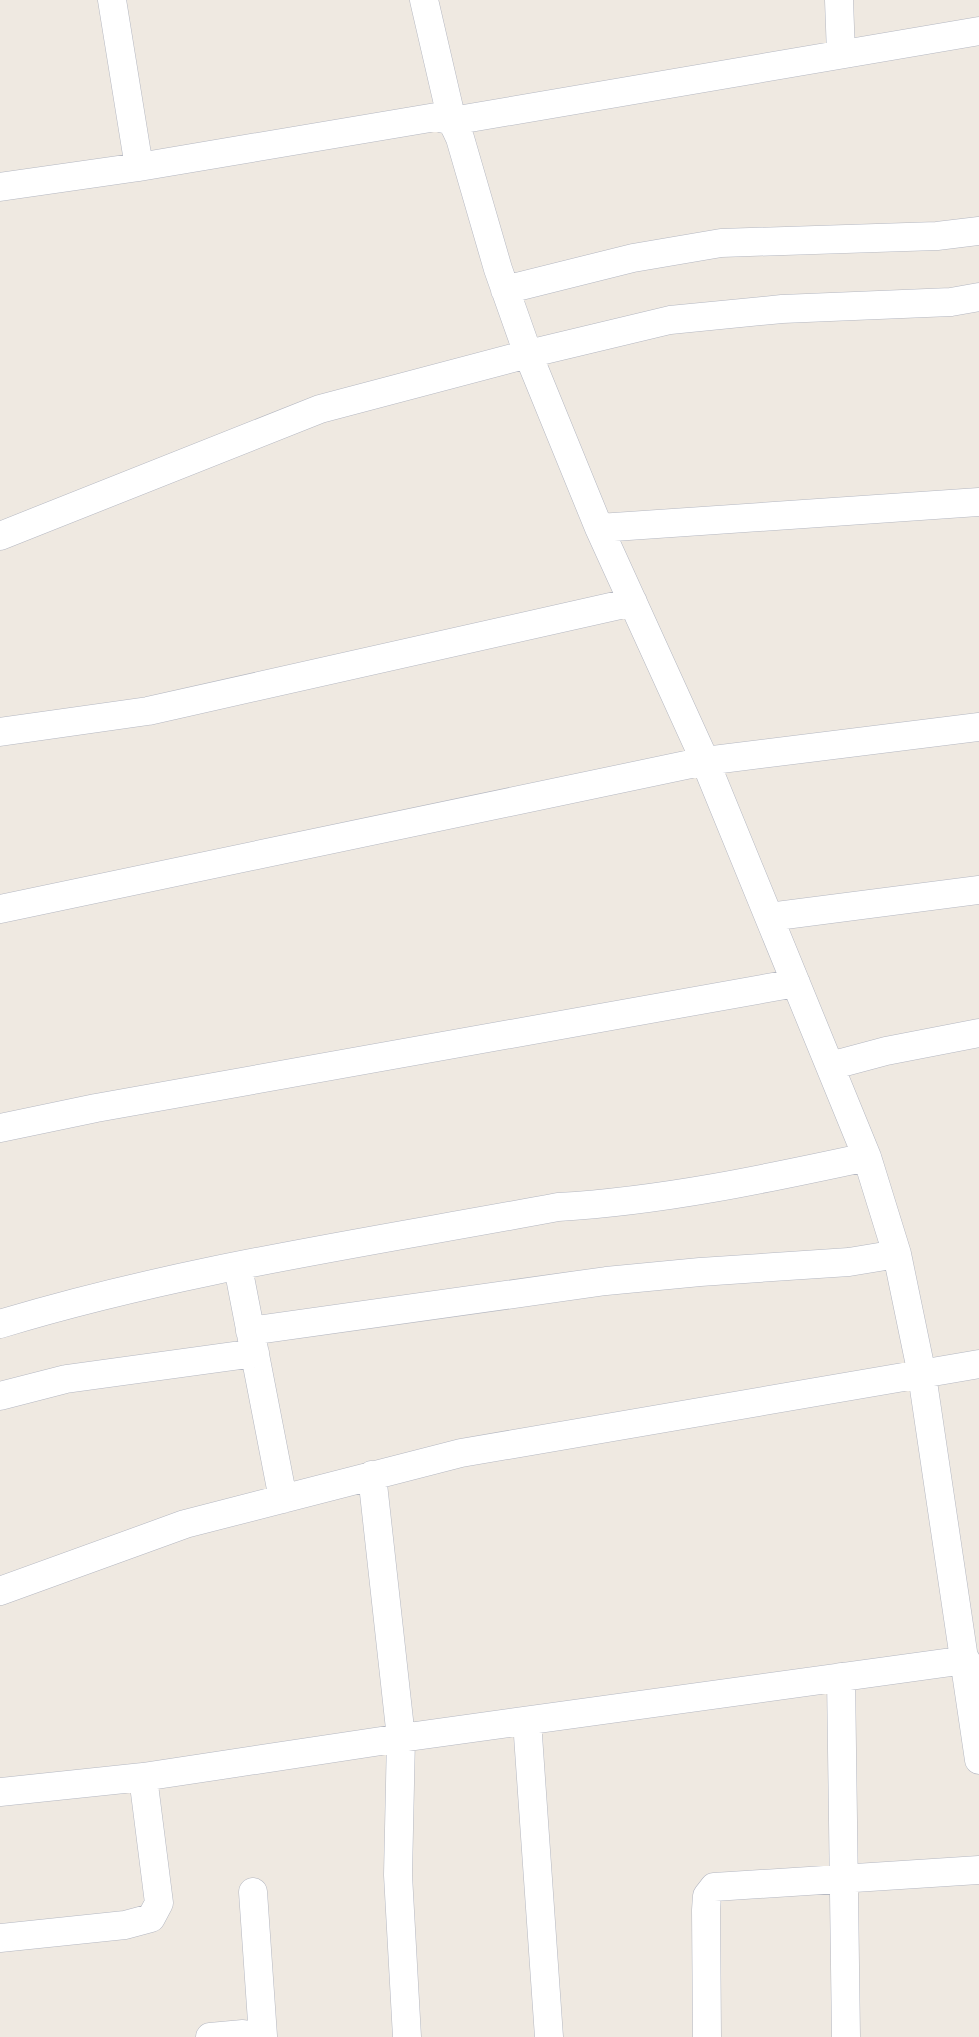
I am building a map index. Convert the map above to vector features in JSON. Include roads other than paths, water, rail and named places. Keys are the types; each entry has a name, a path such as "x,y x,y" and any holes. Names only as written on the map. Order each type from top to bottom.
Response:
{"street":[{"path":"112,0 139,167"},
{"path":"424,0 452,121 460,138 505,290 528,354 599,528 705,761 867,1157 897,1254 922,1375 971,1670 979,1760"},
{"path":"839,0 842,54"},
{"path":"0,187 139,167 436,117 452,121 979,31"},
{"path":"505,290 633,258 721,243 937,236 979,231"},
{"path":"0,536 320,409 528,354 670,320 782,309 951,302 979,297"},
{"path":"599,528 979,502"},
{"path":"0,732 148,711 633,602"},
{"path":"0,908 705,761 979,727"},
{"path":"769,917 979,890"},
{"path":"0,1128 96,1108 796,983"},
{"path":"830,1066 886,1051 979,1034"},
{"path":"0,1324 71,1303 238,1267 558,1207 609,1204 745,1183 867,1157"},
{"path":"0,1396 66,1380 253,1342 606,1281 700,1272 849,1262 897,1254"},
{"path":"238,1267 283,1499"},
{"path":"0,1591 185,1524 461,1453 979,1364"},
{"path":"372,1475 401,1738 398,1875 407,2037"},
{"path":"0,1792 143,1777 401,1738 841,1677 971,1670"},
{"path":"841,1677 846,2037"},
{"path":"527,1721 549,2037"},
{"path":"0,1938 125,1925 151,1918 159,1903 143,1777"},
{"path":"707,2037 706,1910 707,1896 714,1887 979,1870"},
{"path":"210,2037 243,2034 263,2037 253,1892"}]}
